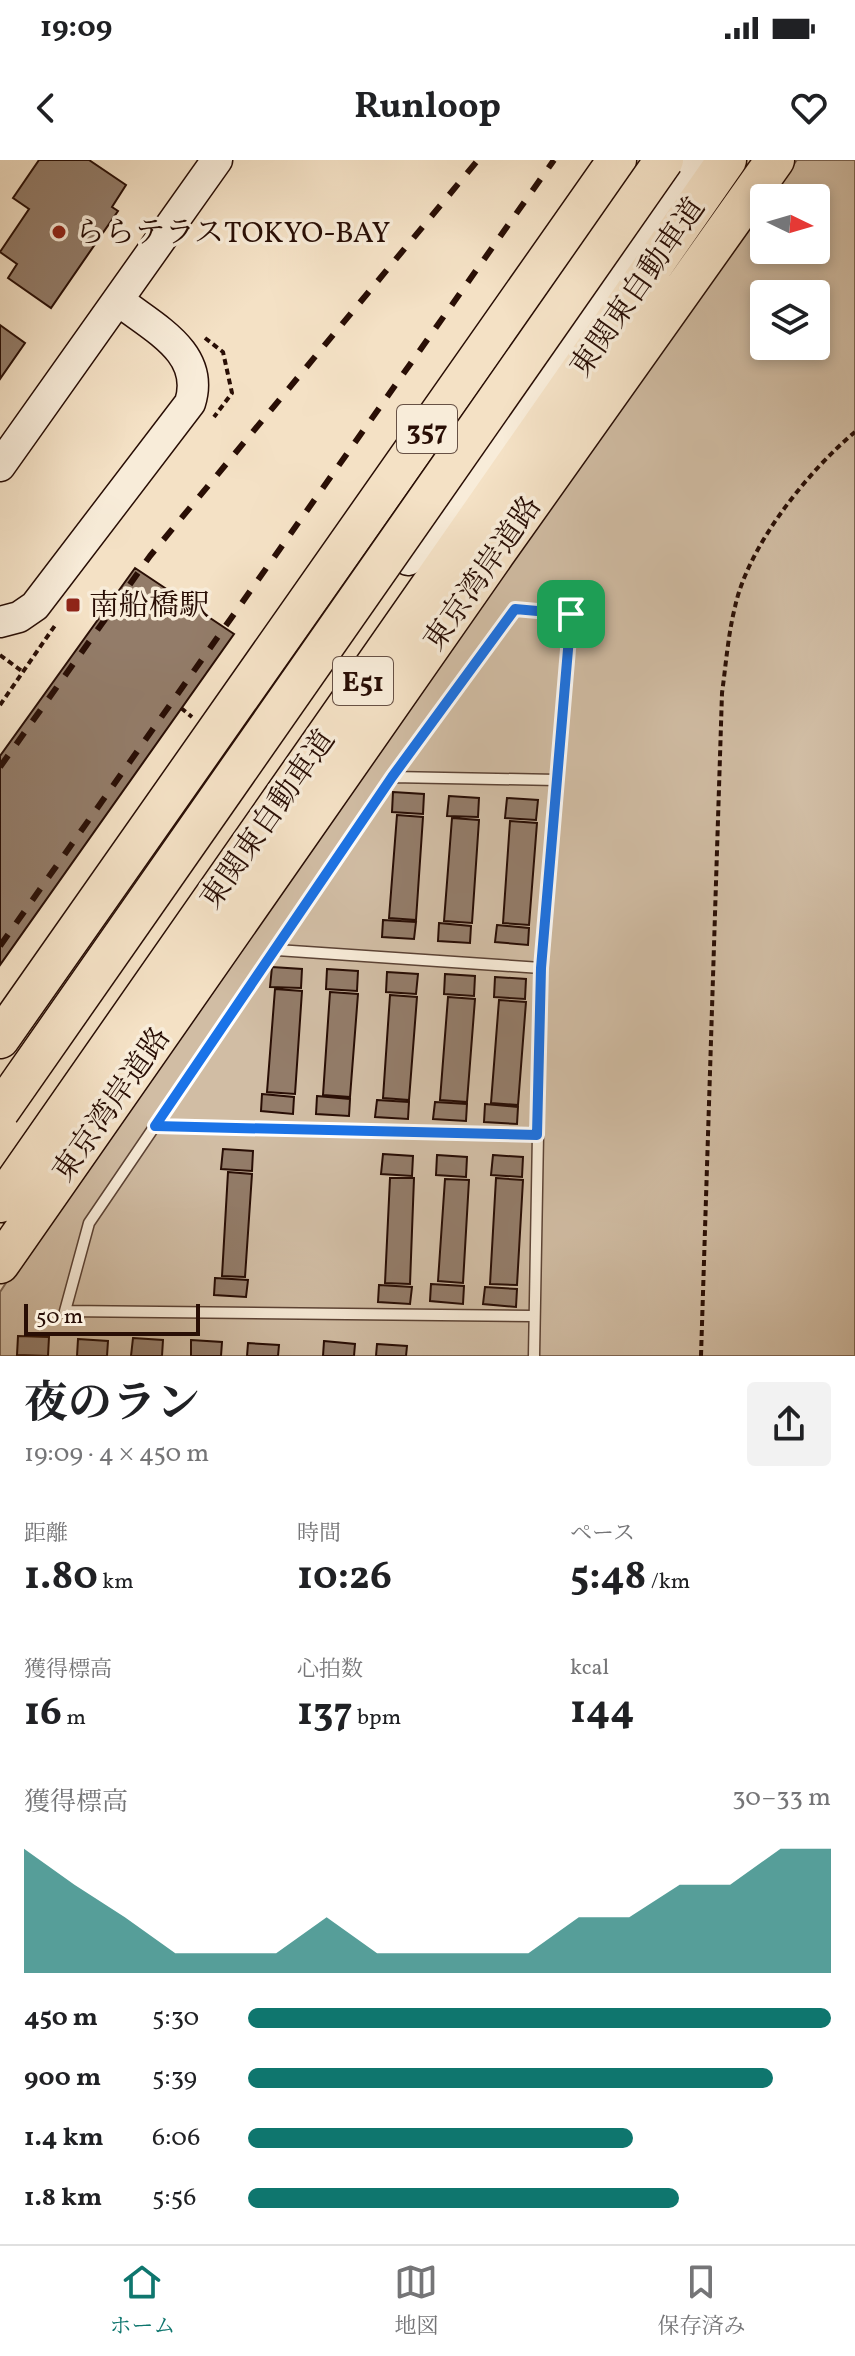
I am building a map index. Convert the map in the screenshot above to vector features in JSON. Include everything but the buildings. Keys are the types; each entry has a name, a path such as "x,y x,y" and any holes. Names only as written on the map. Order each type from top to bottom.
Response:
{"highway":[{"name":"357","path":"0,1039 236,698 617,160"},
{"name":"東関東自動車道","path":"0,1111 664,160"},
{"name":"東関東自動車道","path":"0,1203 727,160"},
{"name":"東京湾岸道路","path":"0,1264 487,565 775,160"}],"street":[{"path":"0,466 217,160"},
{"path":"236,698 324,667 345,647 693,160"},
{"path":"0,622 19,617 35,606 190,403 195,388 194,370 186,355 118,300"}],"lane":[{"path":"532,1316 65,1311 89,1223 392,777 515,609 571,614 541,968 532,1316 534,1356"},
{"path":"392,777 557,780"},
{"path":"277,950 541,968"},
{"path":"155,1126 537,1135"}],"path":[{"path":"701,1356 722,693 735,604 758,552 792,496 818,465 855,432"},
{"path":"0,655 23,672"}],"shaded area":[{"path":"797,160 855,160 855,1356 0,1356 0,1292 54,1210 750,224 750,264 830,264 830,184 779,184"}],"railway":[{"path":"0,767 150,556 478,160"},
{"path":"0,946 554,160"}],"place":[{"name":"ららテラスTOKYO-BAY","path":"59,232"},
{"name":"南船橋駅","path":"73,605"}],"route":[{"path":"515,609 571,614 541,968 537,1135 155,1126 392,777 515,609"}]}
